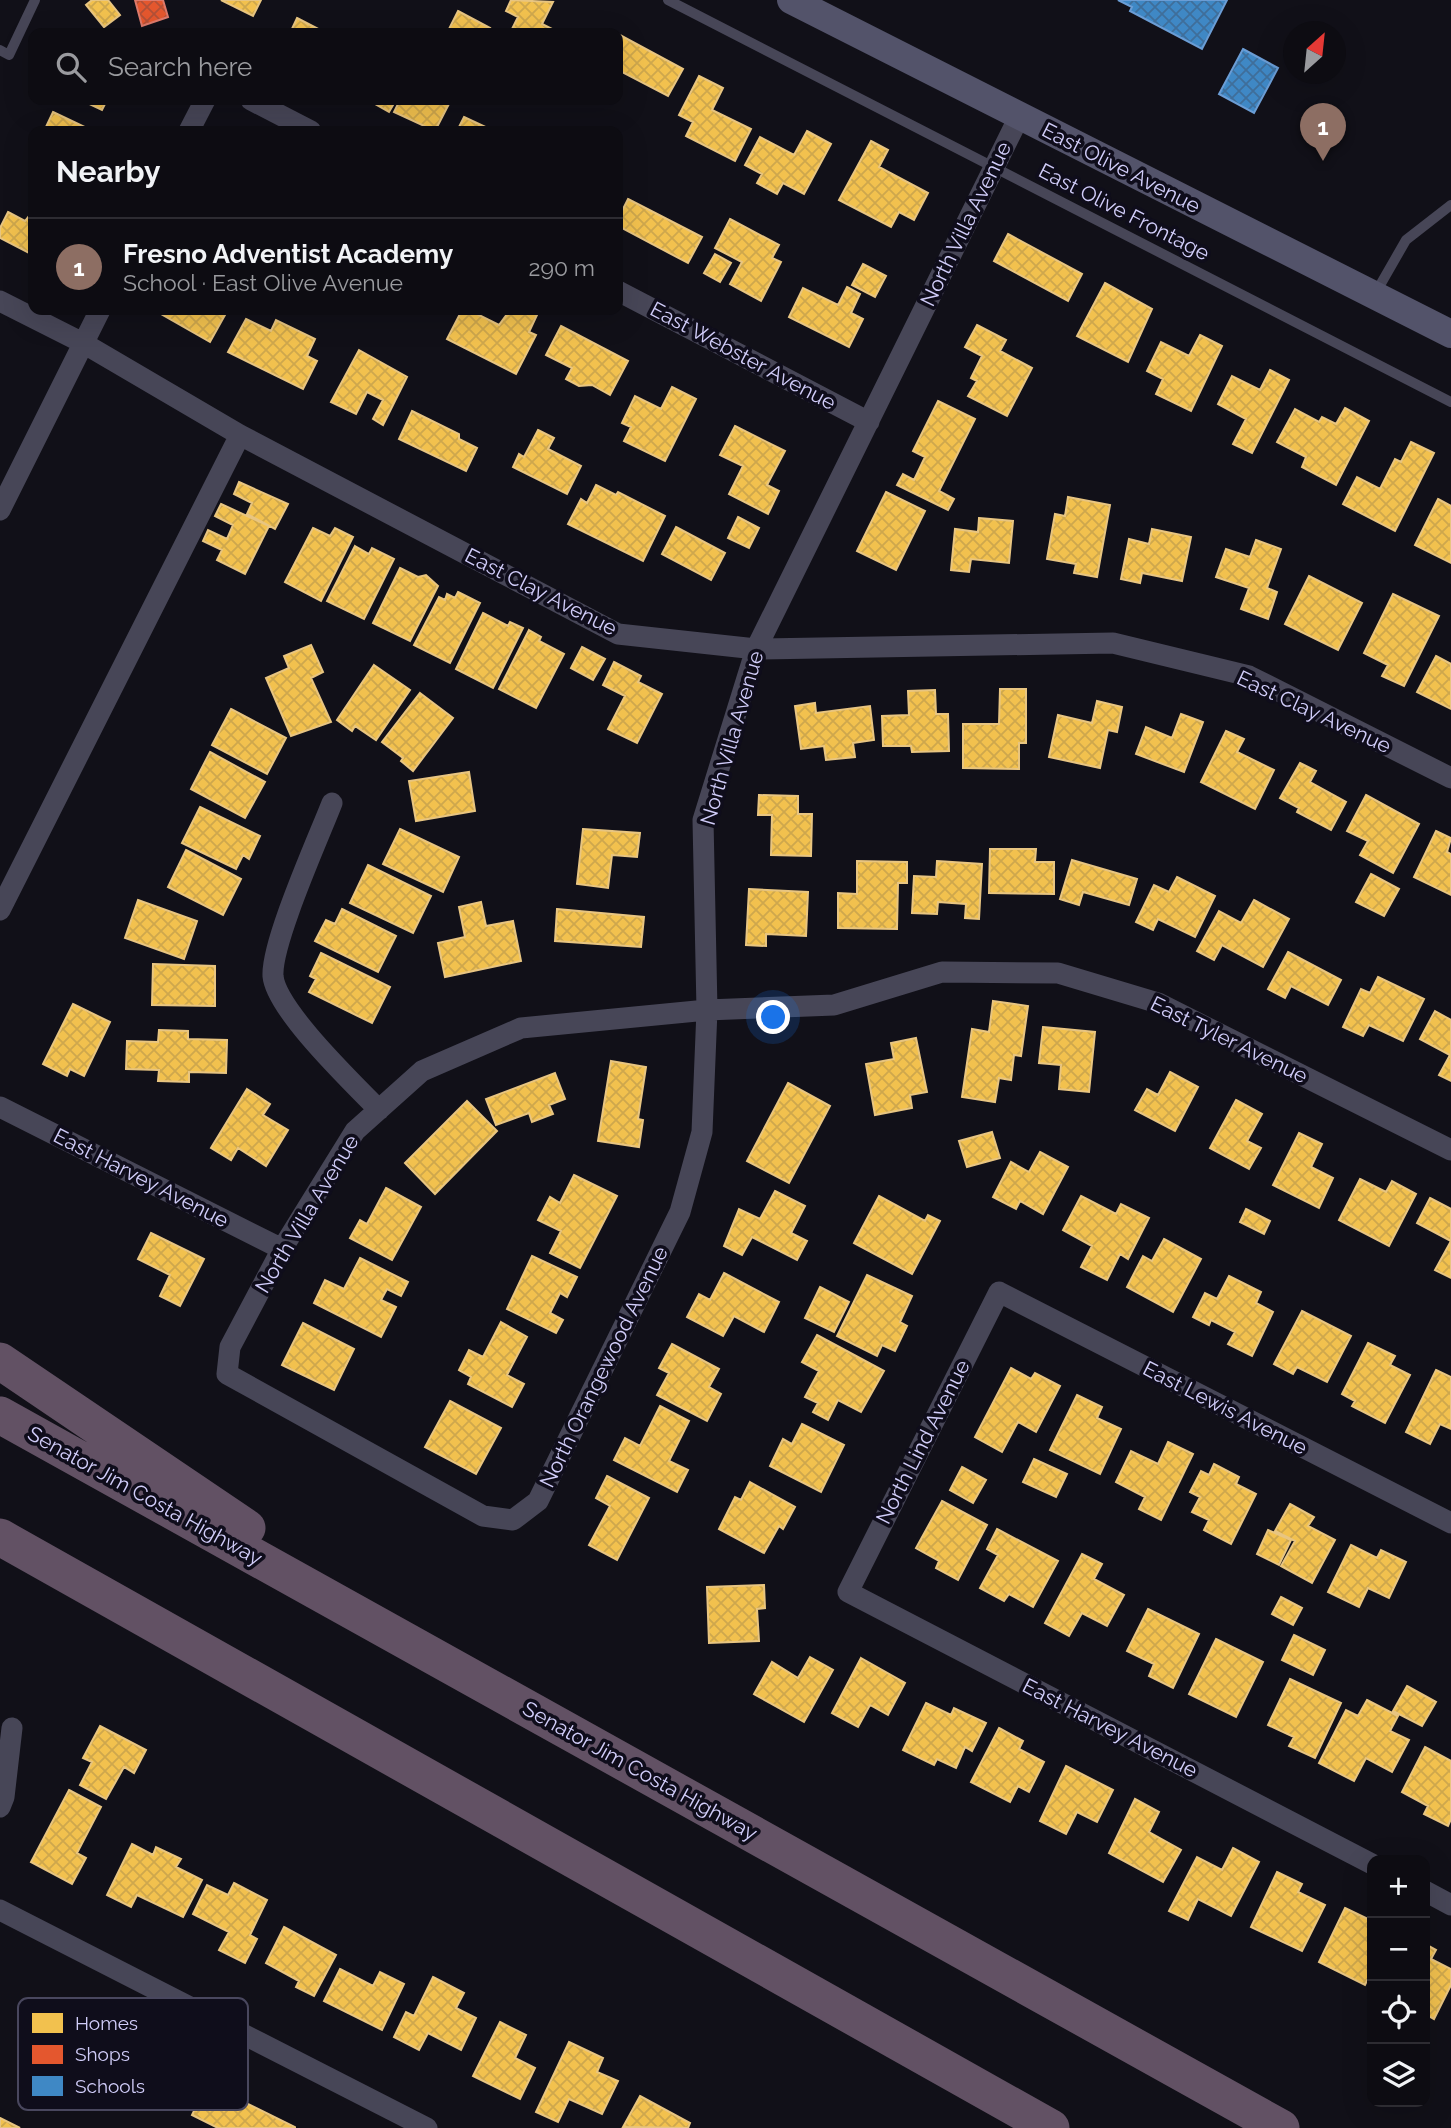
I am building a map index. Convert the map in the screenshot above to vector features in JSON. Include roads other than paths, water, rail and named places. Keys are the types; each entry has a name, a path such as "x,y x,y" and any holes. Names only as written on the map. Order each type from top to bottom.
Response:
{"highway":[{"path":"0,1362 451,1665"},
{"name":"Senator Jim Costa Highway","path":"0,1415 1280,2128"},
{"path":"0,1537 1051,2128"}],"main road":[{"name":"East Olive Avenue","path":"792,0 1451,334"}],"street":[{"path":"192,126 202,105"},
{"path":"261,105 301,126"},
{"name":"North Villa Avenue","path":"227,1374 230,1347 282,1249 355,1131 422,1071 521,1028 707,1010 703,820 756,649 1019,117"},
{"name":"East Webster Avenue","path":"623,294 869,422"},
{"name":"East Clay Avenue","path":"0,301 83,343 240,435 618,634 756,649 1113,643 1249,676 1451,778"},
{"path":"0,510 97,315"},
{"path":"0,910 240,435"},
{"path":"332,803 278,945 273,978 299,1026 379,1110"},
{"name":"East Tyler Avenue","path":"707,1010 834,1005 942,972 1058,973 1158,1003 1451,1150"},
{"name":"North Orangewood Avenue","path":"227,1374 483,1516 513,1520 538,1501 680,1212 702,1132 707,1010"},
{"name":"East Harvey Avenue","path":"0,1107 282,1249"},
{"name":"East Lewis Avenue","path":"999,1292 1451,1523"},
{"name":"North Lind Avenue","path":"848,1592 999,1292"},
{"name":"East Harvey Avenue","path":"848,1592 1367,1861"},
{"path":"0,1807 4,1797 12,1728"},
{"path":"1430,1894 1451,1905"},
{"path":"0,1910 173,1998"},
{"path":"248,2036 428,2128"}],"lane":[{"path":"0,50 9,55 35,0"},
{"name":"East Olive Frontage","path":"667,0 1451,402"},
{"path":"1375,295 1406,240 1451,205"}],"place":[{"name":"Fresno Adventist Academy","path":"1323,161"}]}
